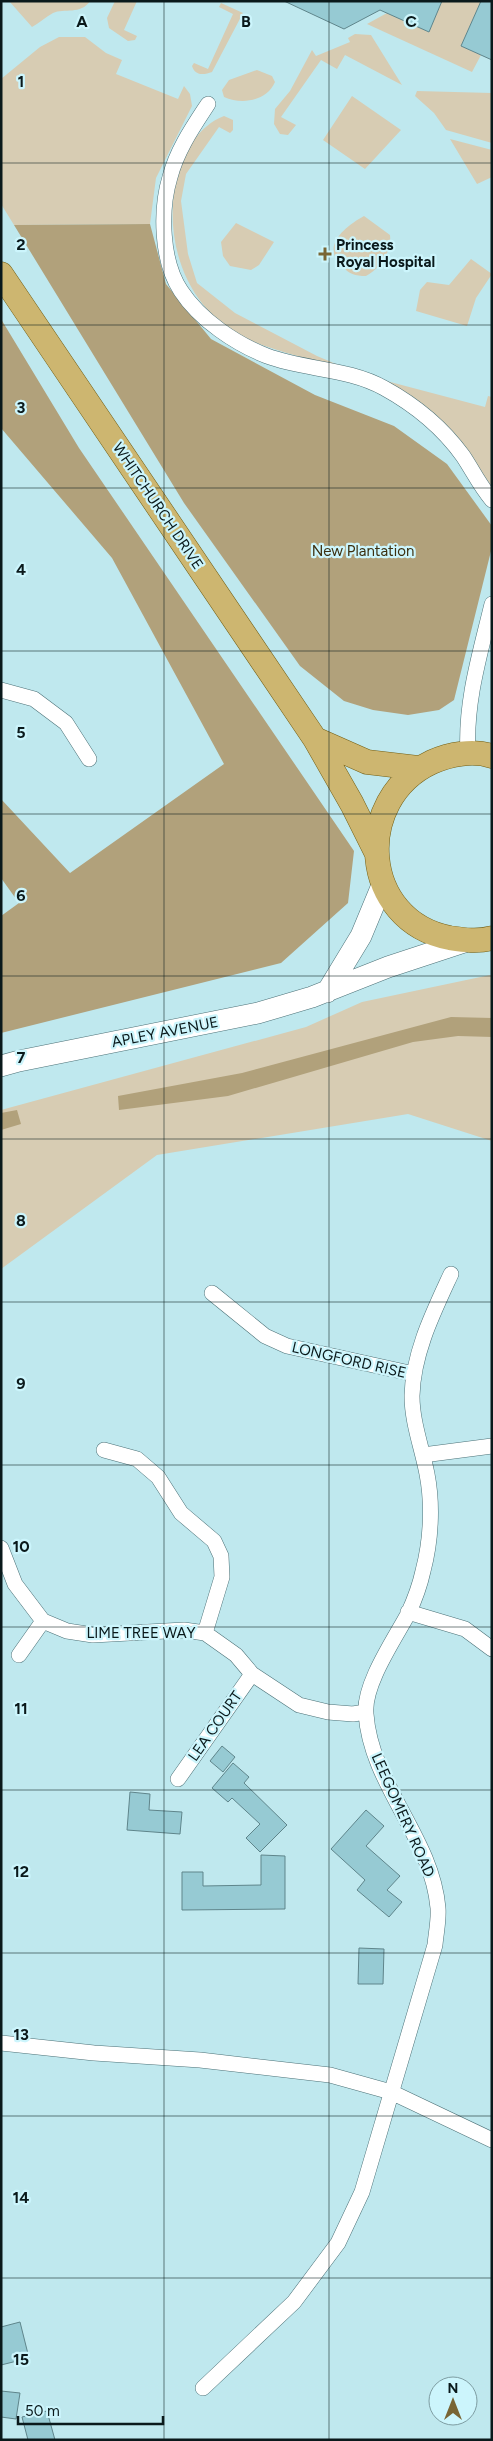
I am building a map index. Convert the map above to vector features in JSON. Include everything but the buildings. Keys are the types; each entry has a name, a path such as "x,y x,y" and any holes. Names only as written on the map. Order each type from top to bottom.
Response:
{"main road":[{"name":"WHITCHURCH DRIVE","path":"1,274 315,739 352,804 376,852 383,883 396,906 416,924 440,936 467,941 492,938"},
{"name":"WHITCHURCH DRIVE","path":"315,739 367,762 418,768"},
{"name":"WHITCHURCH DRIVE","path":"376,852 378,828 386,805 400,784 418,768 442,758 468,753 492,756"}],"street":[{"path":"208,104 177,155 165,205 167,246 172,270 180,291 197,311 243,345 269,356 359,377 407,401 444,433 461,454 481,487 492,500"},
{"path":"468,753 467,731 472,685 492,604"},
{"path":"1,690 34,699 66,724 89,759"},
{"path":"327,992 361,936 383,883"},
{"name":"APLEY AVENUE","path":"1,1066 258,1013 327,992 388,967 467,941"},
{"path":"365,1712 371,1686 408,1612 423,1572 430,1534 428,1476 413,1406 414,1374 430,1318 450,1274"},
{"name":"LONGFORD RISE","path":"212,1293 265,1336 287,1346 414,1374"},
{"path":"423,1455 492,1446"},
{"path":"104,1450 137,1459 158,1477 181,1513 214,1541 221,1556 222,1577 205,1633"},
{"path":"1,1548 15,1584 43,1621 19,1654"},
{"path":"408,1612 465,1629 492,1649"},
{"name":"LIME TREE WAY","path":"43,1621 67,1631 94,1635 184,1630 205,1633 236,1655 252,1674 299,1705 328,1712 353,1714 365,1712"},
{"name":"LEA COURT","path":"178,1779 252,1674"},
{"name":"LEEGOMERY ROAD","path":"202,2388 294,2302 338,2243 362,2192 435,1945 438,1908 433,1884 422,1851 383,1778 371,1742 365,1712"},
{"path":"1,2043 94,2053 152,2056 287,2069 330,2075 391,2092 492,2140"}],"shaded area":[{"path":"9,1 90,1 77,10 53,13 32,27"},
{"path":"115,1 137,1 124,30 137,36 135,40 128,41 109,28 107,18"},
{"path":"442,1 481,1 461,46 481,55 472,72 367,24 387,13 429,32"},
{"path":"221,3 243,13 212,72 203,74 195,72 192,66 194,63 208,69 233,14 219,7"},
{"path":"355,34 371,35 402,85 345,55 337,69 321,60 281,117 296,125 288,135 280,134 274,124 275,109 290,91 312,50 316,56 350,42 348,38"},
{"path":"59,37 85,37 106,53 122,60 116,74 178,99 184,86 190,94 192,106 156,178 150,224 14,225 1,204 1,79 40,47"},
{"path":"257,70 272,76 275,82 266,93 253,100 246,101 224,97 222,90 229,80"},
{"path":"417,91 492,93 492,143 446,130 434,113 415,96"},
{"path":"352,96 401,130 365,169 323,140"},
{"path":"224,116 233,120 233,130 230,133 219,127 186,174 181,201 188,254 197,283 235,313 317,356 360,374 485,407 488,396 492,397 492,487 460,440 442,422 335,369 249,340 228,328 210,312 195,294 184,273 177,251 173,228 176,180 187,151 199,133 215,120"},
{"path":"450,139 492,150 492,177 477,184"},
{"path":"364,216 390,235 389,247 381,264 366,276 355,275 347,271 336,259 334,251 338,237 343,231"},
{"path":"236,223 274,242 259,265 251,270 230,266 223,256 221,242"},
{"path":"471,259 492,274 476,298 467,326 416,311 420,290 427,282 449,285"},
{"path":"492,976 492,1141 408,1114 157,1155 1,1269 1,1110 306,1027 362,1002"}],"green space":[{"name":"New Plantation","path":"150,224 166,284 211,339 315,395 394,426 447,464 492,526 492,547 454,700 439,710 408,715 373,710 344,701 300,666 184,503 14,225"},
{"path":"1,319 79,448 354,851 348,903 281,963 1,1033 1,916 19,903 1,878 1,799 70,873 224,764 112,558 1,428"},
{"path":"451,1017 492,1018 492,1037 458,1036 413,1042 228,1096 119,1110 118,1096 242,1073"},
{"path":"17,1110 21,1124 1,1130 1,1113"}],"place":[{"name":"Princess Royal Hospital","path":"325,254"}]}
